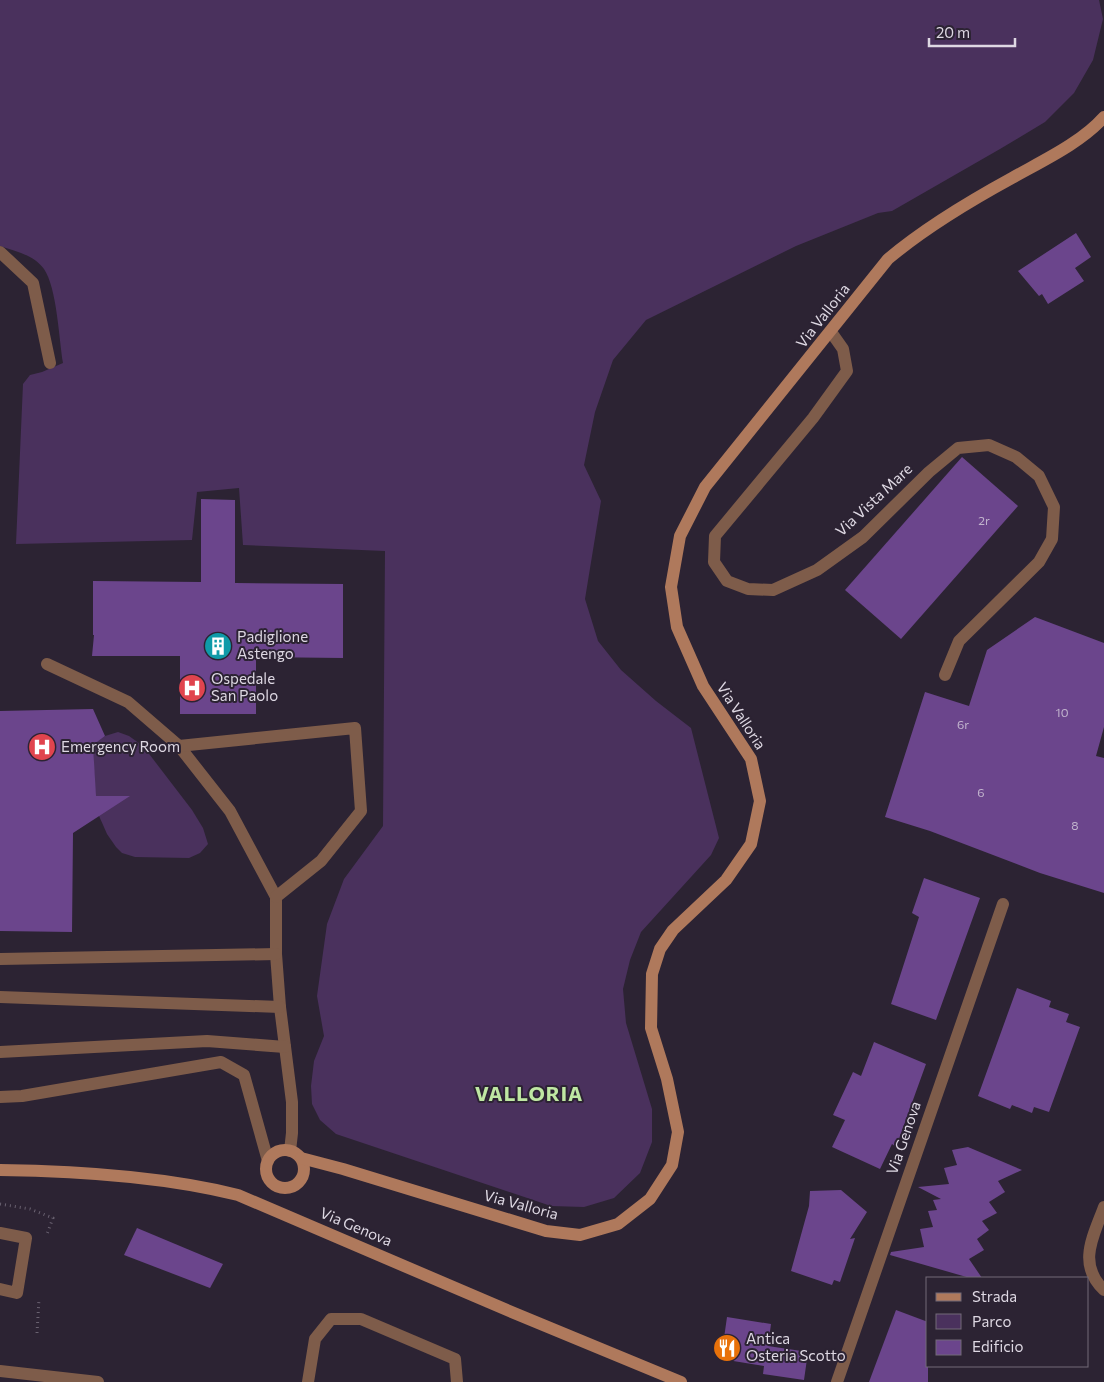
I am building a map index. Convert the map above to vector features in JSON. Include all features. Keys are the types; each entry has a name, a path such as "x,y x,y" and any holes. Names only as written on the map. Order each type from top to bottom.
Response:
{"street":[{"name":"Via Valloria","path":"301,1158 546,1231 580,1234 618,1224 650,1199 672,1165 678,1132 667,1079 651,1028 652,974 660,949 673,930 726,880 751,844 760,801 751,759 703,686 677,627 671,587 680,536 705,487 888,259 944,216 1055,153 1096,126 1104,117"},
{"path":"0,252 33,283 50,363"},
{"name":"Via Vista Mare","path":"831,332 843,350 847,371 813,418 715,536 714,562 728,582 748,589 773,590 817,570 863,537 929,472 958,448 989,445 1016,456 1040,476 1054,507 1052,539 1039,562 958,641 946,675"},
{"path":"47,664 128,702 179,746 230,811 276,897 276,954 280,1007 292,1102 290,1151"},
{"path":"179,746 355,728 361,812 321,861 276,897"},
{"name":"Via Genova","path":"837,1382 1003,904"},
{"path":"0,959 276,954"},
{"path":"0,997 280,1007"},
{"path":"0,1052 207,1041 284,1047"},
{"path":"0,1097 22,1096 221,1062 244,1075 268,1162 267,1173 269,1178 276,1186 289,1188 300,1182 305,1171 301,1158 290,1151 277,1152 268,1162"},
{"name":"Via Genova","path":"0,1170 68,1171 176,1183 238,1195 681,1382"},
{"path":"267,1206 276,1186"},
{"path":"1104,1207 1090,1244 1089,1263 1095,1282 1104,1290"},
{"path":"0,1233 26,1238 17,1293 0,1289"},
{"path":"308,1382 315,1340 331,1319 361,1319 454,1359 457,1382"},
{"path":"0,1371 98,1382"}],"green space":[{"path":"0,0 1099,0 1103,19 1093,60 1074,93 1045,122 892,211 878,213 796,246 646,320 613,360 595,412 584,465 601,501 585,599 598,641 621,670 656,701 691,728 719,838 711,855 641,932 630,960 623,989 626,1023 652,1109 652,1142 640,1173 614,1198 584,1207 551,1206 336,1134 320,1120 312,1104 311,1086 314,1061 324,1036 317,996 327,924 344,879 383,826 385,551 243,545 239,488 197,492 192,540 16,544 23,384 30,375 63,363 55,301 44,269 30,257 0,246"},
{"path":"118,732 129,736 143,746 192,810 203,828 208,844 200,853 189,858 135,857 122,853 107,834 96,809 93,751 94,744 105,736"}],"building":[{"path":"1076,233 1091,257 1075,268 1084,281 1048,304 1042,294 1039,296 1018,271"},
{"path":"962,457 1018,506 901,639 845,590"},
{"name":"Padiglione Astengo","path":"201,499 235,500 235,583 343,584 343,658 256,657 256,714 180,714 180,656 92,656 94,635 93,581 201,582"},
{"path":"1035,617 1104,643 1104,727 1096,756 1104,758 1104,893 1040,873 930,831 885,817 925,692 969,706 987,650"},
{"path":"93,709 105,736 93,745 96,796 130,796 73,833 72,932 0,931 0,711"},
{"path":"924,878 980,898 936,1020 891,1004 919,917 912,913"},
{"path":"1017,988 1051,1001 1049,1007 1069,1014 1066,1022 1080,1027 1049,1112 1034,1107 1032,1113 1012,1105 1010,1109 978,1096"},
{"path":"874,1042 926,1064 896,1147 892,1144 880,1169 832,1147 845,1120 833,1115 853,1072 861,1076"},
{"path":"968,1147 1022,1170 998,1181 1005,1192 989,1202 997,1213 982,1221 989,1230 977,1239 984,1250 969,1259 981,1277 967,1277 890,1255 891,1252 924,1247 920,1229 933,1227 928,1211 937,1210 933,1200 941,1199 918,1187 949,1184 944,1168 957,1165 952,1150"},
{"path":"841,1190 867,1212 850,1239 855,1238 840,1282 834,1280 832,1285 791,1271 809,1206 810,1191"},
{"path":"137,1228 223,1264 210,1288 124,1255"},
{"path":"896,1310 926,1321 926,1367 928,1367 928,1382 869,1382"},
{"path":"727,1317 771,1324 768,1346 808,1352 804,1380 763,1374 764,1366 721,1359"}],"place":[{"name":"Padiglione Astengo","path":"218,646"},
{"name":"Ospedale San Paolo","path":"192,688"},
{"name":"Emergency Room","path":"42,747"},
{"name":"Antica Osteria Scotto","path":"727,1348"}],"district":[{"name":"VALLORIA","path":"529,1094"}]}
